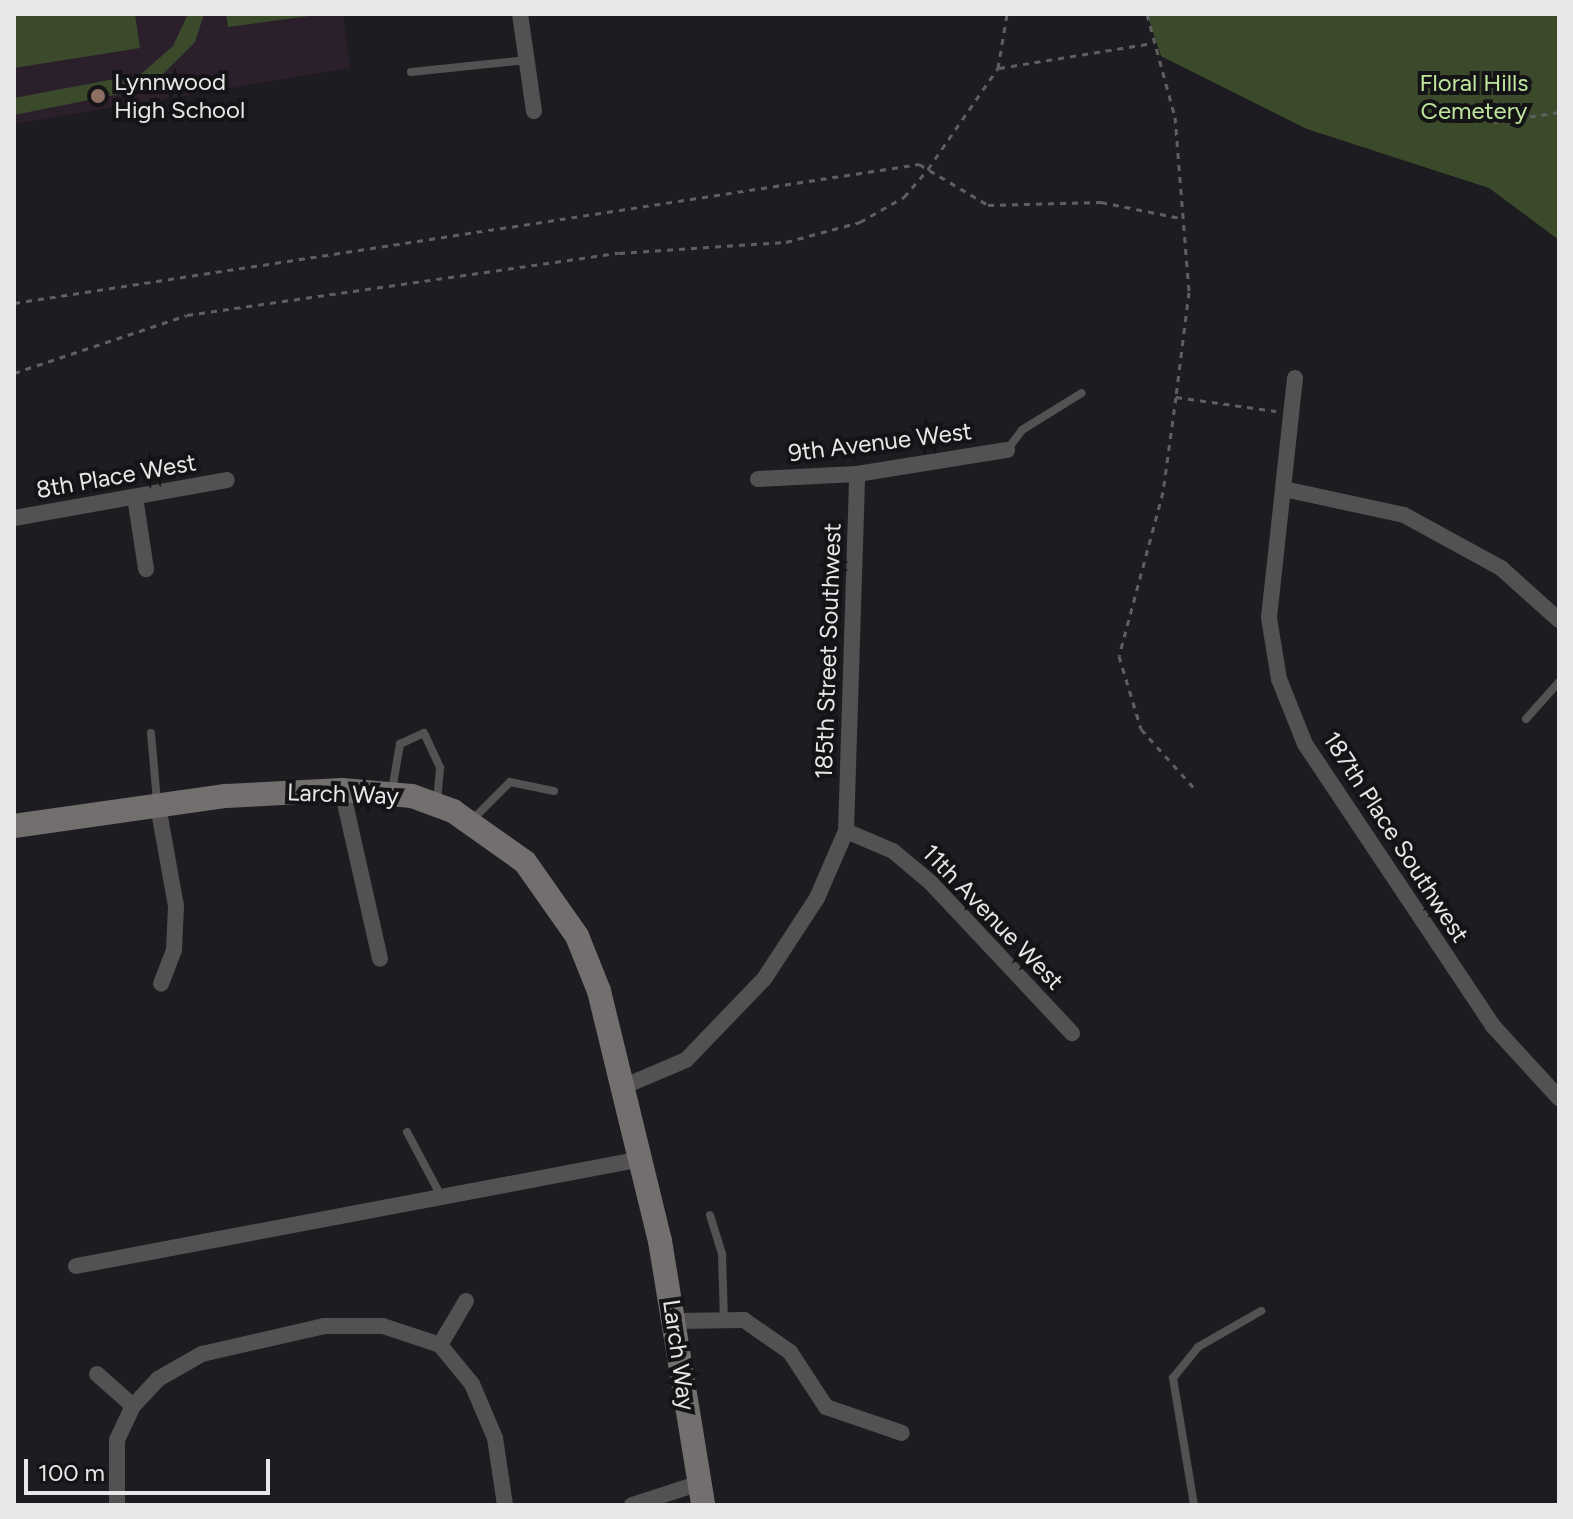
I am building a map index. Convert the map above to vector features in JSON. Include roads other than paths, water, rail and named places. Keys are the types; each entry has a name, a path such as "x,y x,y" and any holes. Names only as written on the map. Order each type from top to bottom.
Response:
{"main road":[{"name":"Larch Way","path":"14,826 158,806 342,790 392,794 437,805 471,822 525,862 577,936 599,991 676,1321 700,1499"}],"street":[{"path":"520,14 534,111"},
{"name":"187th Place Southwest","path":"1295,378 1269,618 1279,679 1305,744 1493,1026 1559,1098"},
{"name":"9th Avenue West","path":"758,479 857,474 1007,450"},
{"name":"185th Street Southwest","path":"846,831 857,474"},
{"name":"8th Place West","path":"14,518 227,480"},
{"path":"1284,489 1404,515 1501,568 1559,620"},
{"path":"135,497 146,569"},
{"path":"342,790 380,959"},
{"path":"158,806 176,906 174,950 161,984"},
{"path":"620,1088 686,1060 764,979 817,898 846,831"},
{"name":"11th Avenue West","path":"846,831 893,851 931,883 1072,1033"},
{"path":"76,1266 637,1160"},
{"path":"440,1345 466,1301"},
{"path":"676,1321 744,1320 790,1352 826,1407 902,1433"},
{"path":"117,1505 117,1440 133,1406 158,1379 252,1338 324,1326 383,1326 440,1345 472,1384 495,1438 505,1505"},
{"path":"97,1374 133,1406"},
{"path":"632,1505 700,1499"}],"lane":[{"path":"411,72 527,60"},
{"path":"1007,450 1022,430 1082,393"},
{"path":"1526,719 1559,682"},
{"path":"151,733 158,806"},
{"path":"392,794 400,744 424,733 440,768 437,805"},
{"path":"471,822 510,782 554,791"},
{"path":"407,1132 442,1197"},
{"path":"710,1215 722,1254 724,1320"},
{"path":"1194,1505 1173,1378 1198,1347 1261,1311"}],"place":[{"name":"Lynnwood High School","path":"98,96"}],"park label":[{"name":"Floral Hills Cemetery","path":"1474,97"}]}
